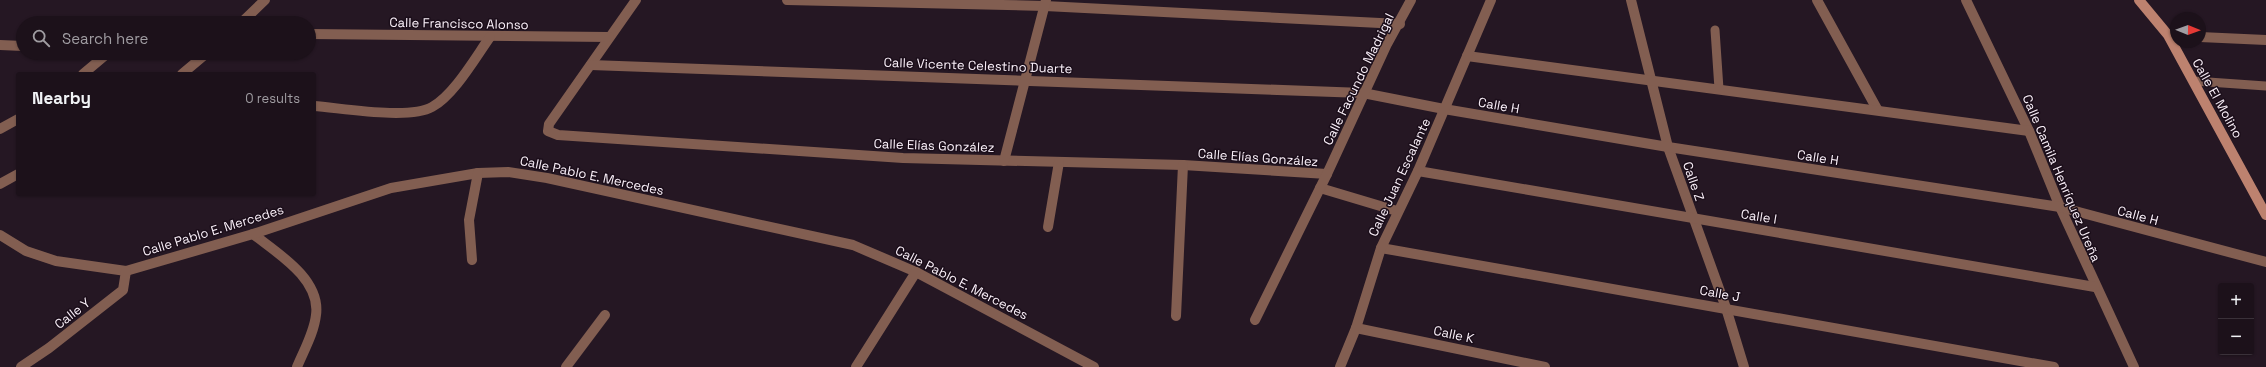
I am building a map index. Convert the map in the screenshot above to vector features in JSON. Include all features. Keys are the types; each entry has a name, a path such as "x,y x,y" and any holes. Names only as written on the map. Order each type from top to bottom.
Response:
{"street":[{"path":"249,16 265,0"},
{"path":"591,65 636,0"},
{"path":"787,0 1046,3 1400,24"},
{"name":"Calle Facundo Madrigal","path":"1255,320 1327,174 1363,93 1387,44 1400,24 1411,0"},
{"name":"Calle Juan Escalante","path":"1340,367 1356,328 1381,248 1397,211 1418,170 1491,0"},
{"name":"Calle Z","path":"1631,0 1668,147 1726,308 1744,367"},
{"path":"1817,0 1876,109"},
{"name":"Calle Camila Henríquez Ureña","path":"1966,0 2029,130 2060,207 2095,287 2134,367"},
{"name":"Calle El Molino","path":"2139,0 2170,33"},
{"path":"1004,161 1046,3"},
{"name":"Calle Francisco Alonso","path":"316,34 610,37"},
{"path":"316,106 401,112 420,111 431,108 442,99 490,37"},
{"path":"2206,37 2266,40"},
{"path":"0,45 16,46"},
{"name":"Calle El Molino","path":"2178,48 2194,81 2266,215"},
{"path":"1466,56 2029,130"},
{"path":"85,72 100,60"},
{"path":"184,72 199,60"},
{"name":"Calle Vicente Celestino Duarte","path":"591,65 1363,93"},
{"name":"Calle Elías González","path":"591,65 549,124 548,131 558,135 903,158 1183,165 1327,174"},
{"name":"Calle H","path":"1363,93 1444,109 1668,147 2060,207 2266,262"},
{"path":"0,129 16,120"},
{"path":"1048,227 1059,162"},
{"path":"1176,316 1183,165"},
{"name":"Calle I","path":"1418,170 1694,219 2095,287"},
{"name":"Calle Pablo E. Mercedes","path":"0,235 26,251 56,261 126,271 253,234 391,188 429,180 478,173 508,172 547,178 853,245 916,272 1094,367"},
{"path":"472,260 469,220 478,173"},
{"path":"0,184 16,175"},
{"path":"1320,188 1397,211"},
{"path":"253,234 305,279 315,294 317,310 297,367"},
{"name":"Calle J","path":"1381,248 1726,308 1853,333 2054,367"},
{"name":"Calle Y","path":"21,367 55,344 123,290 126,271"},
{"path":"856,367 916,272"},
{"path":"566,367 605,315"},
{"name":"Calle K","path":"1356,328 1545,367"}],"lane":[{"path":"1715,30 1719,89"},
{"path":"2194,81 2266,86"}]}
